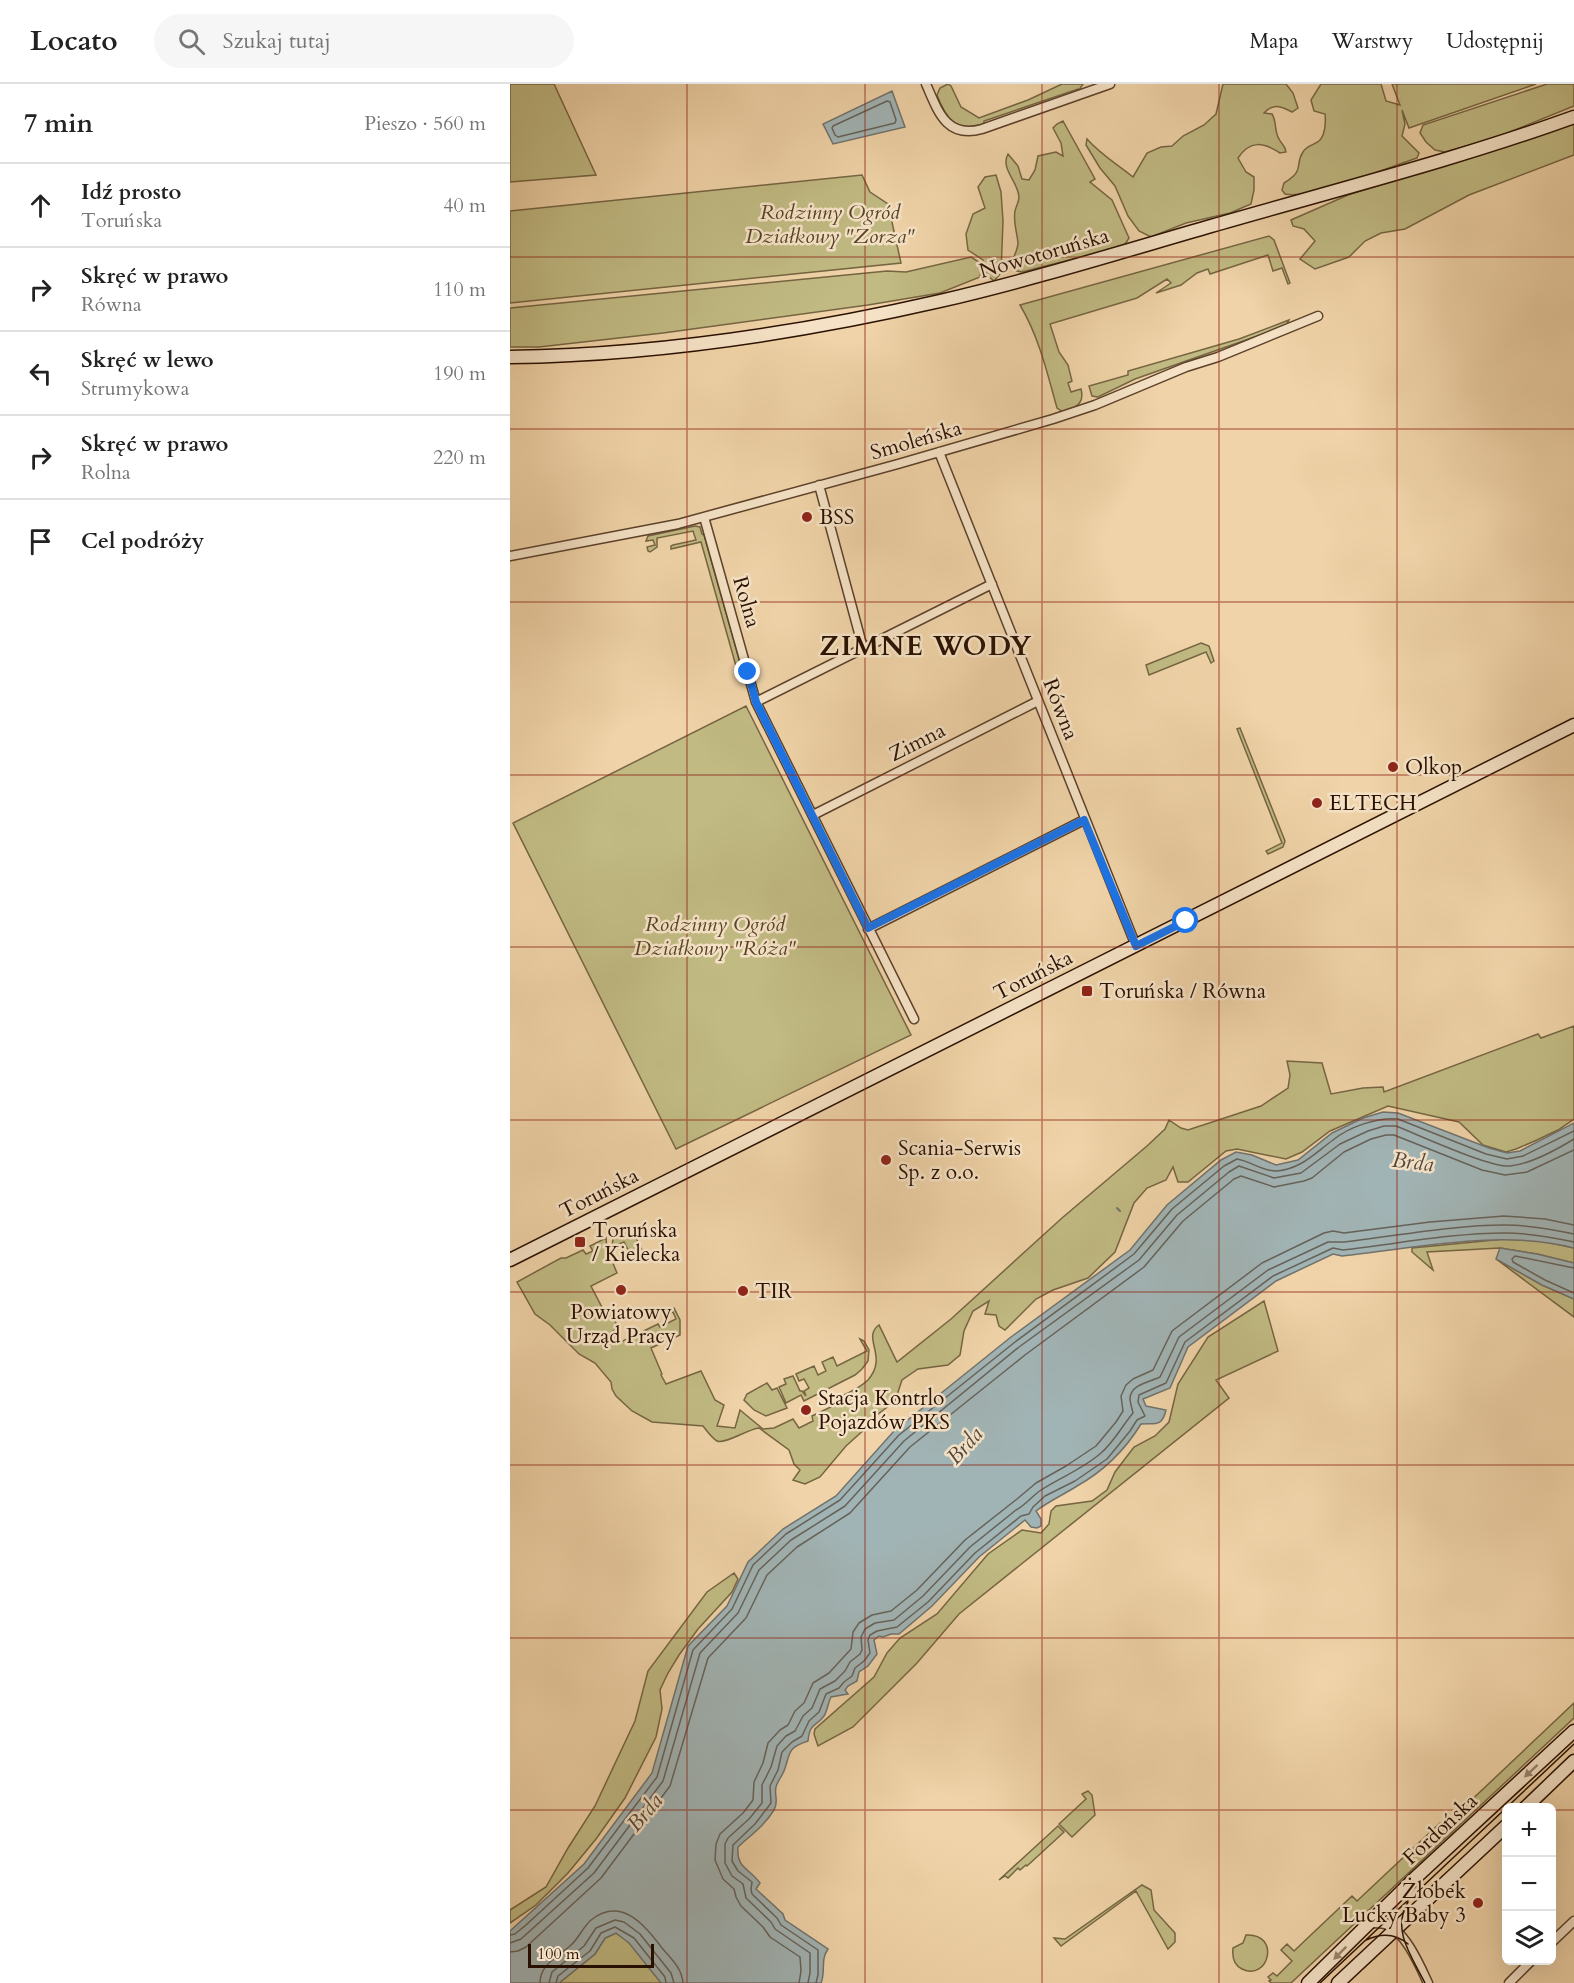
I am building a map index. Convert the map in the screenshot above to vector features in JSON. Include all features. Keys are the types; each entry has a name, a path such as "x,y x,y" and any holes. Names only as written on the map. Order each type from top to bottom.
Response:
{"main road":[{"name":"Nowotoruńska","path":"510,357 635,351 729,339 848,320 940,301 1031,278 1398,173 1574,117"},
{"name":"Toruńska","path":"510,1260 1574,725"},
{"name":"Fordońska","path":"1308,1983 1574,1731"},
{"path":"1530,1803 1574,1761"},
{"name":"Fordońska","path":"1338,1983 1502,1830"}],"street":[{"path":"926,84 939,114 951,128 966,132 982,129 1110,84"},
{"name":"Smoleńska","path":"510,556 665,527 939,452 1095,405 1318,316"},
{"name":"Równa","path":"939,452 1136,946"},
{"path":"819,485 863,648"},
{"name":"Rolna","path":"704,517 756,702 914,1019"},
{"path":"756,702 992,584"},
{"name":"Zimna","path":"813,815 1038,701"},
{"path":"868,928 1084,820"},
{"path":"1556,1937 1574,1921"},
{"path":"1370,1923 1385,1924 1395,1930 1411,1951 1428,1983"},
{"path":"1509,1983 1527,1965"}],"green space":[{"path":"510,84 554,84 596,175 510,182"},
{"path":"948,84 961,107 979,118 1028,100 1062,84 1083,84 1079,90 984,121 984,124 966,127 953,122 940,104 937,95 940,88"},
{"path":"1223,84 1286,84 1293,93 1298,108 1292,112 1281,107 1274,107 1264,113 1272,114 1277,136 1286,152 1280,153 1257,145 1247,148 1238,158 1246,172 1254,177 1251,204 1230,213 1186,223 1151,237 1139,231 1128,216 1115,186 1100,168 1086,145 1087,139 1103,155 1133,177 1147,153 1161,147 1172,146 1183,136 1204,125 1216,114"},
{"path":"1321,84 1381,84 1386,101 1400,105 1392,84 1536,84 1409,128 1402,110 1405,124 1402,136 1419,153 1417,158 1330,188 1297,195 1285,194 1282,190 1284,183 1297,171 1304,150 1319,141 1324,132 1325,114 1314,111 1311,100"},
{"path":"1547,84 1574,84 1574,106 1495,138 1445,152 1435,150 1420,133 1423,125"},
{"path":"1063,121 1095,179 1090,182 1112,200 1129,238 1124,246 1022,272 1017,271 1012,261 1018,245 1015,211 1019,197 1006,165 1006,159 1008,154 1018,166 1022,179 1029,180 1035,170 1038,156 1056,152 1063,156 1061,143 1053,128"},
{"path":"1574,123 1574,155 1469,195 1405,229 1381,233 1365,241 1349,257 1315,269 1300,259 1315,241 1304,229 1293,226 1291,220 1348,195"},
{"name":"Rodzinny Ogród Działkowy \"Zorza\"","path":"862,175 870,192 888,204 901,263 510,303 510,211"},
{"path":"996,175 1001,192 1003,221 1001,273 994,281 987,275 983,260 968,250 966,234 973,214 985,208 978,187 985,177"},
{"path":"1269,236 1274,240 1290,283 1288,284 1282,268 1273,271 1268,255 1210,274 1208,269 1197,273 1181,285 1156,293 1171,283 1167,279 1137,298 1050,324 1059,352 1068,365 1072,381 1068,383 1071,392 1081,389 1082,394 1080,402 1075,407 1063,412 1057,408 1037,342 1020,305"},
{"path":"971,257 982,264 980,277 940,293 663,333 539,347 510,347 510,308 887,271 906,272"},
{"path":"1289,320 1286,326 1135,379 1098,397 1092,396 1089,386 1128,375 1128,371 1239,339"},
{"path":"695,526 700,527 704,535 741,666 739,669 736,666 701,542 671,549 673,545 696,540 693,531 657,538 657,547 648,551 647,547 655,545 653,540 646,541 648,536"},
{"path":"1201,643 1209,646 1214,661 1211,663 1206,652 1149,675 1146,665"},
{"name":"Rodzinny Ogród Działkowy \"Róża\"","path":"746,706 911,1035 676,1149 513,823"},
{"path":"1240,728 1285,841 1283,847 1268,854 1266,851 1282,843 1237,729"},
{"path":"1574,1026 1574,1119 1558,1130 1516,1149 1506,1152 1483,1145 1459,1122 1388,1106 1330,1131 1302,1152 1286,1159 1237,1149 1226,1151 1188,1182 1178,1182 1173,1167 1166,1180 1147,1188 1134,1203 1115,1252 1088,1278 1053,1290 1036,1299 1005,1330 999,1326 996,1315 985,1314 989,1301 973,1311 964,1331 960,1355 948,1365 918,1369 902,1380 895,1401 877,1415 846,1446 820,1477 805,1484 793,1480 800,1470 794,1464 789,1450 759,1428 720,1442 713,1438 703,1426 652,1422 632,1411 616,1396 611,1382 595,1363 579,1354 550,1325 535,1314 517,1282 561,1258 583,1250 586,1254 593,1251 590,1246 606,1238 607,1249 617,1273 591,1286 606,1315 611,1313 618,1327 612,1332 616,1340 619,1338 621,1342 658,1324 660,1327 676,1319 673,1312 666,1315 665,1312 674,1308 680,1320 680,1335 651,1348 666,1384 701,1371 715,1400 724,1405 717,1426 735,1428 740,1410 763,1429 774,1428 793,1419 799,1428 813,1421 812,1416 833,1406 831,1401 868,1380 876,1363 873,1336 874,1330 879,1325 897,1362 951,1319 1062,1218 1147,1146 1165,1129 1169,1120 1188,1130 1261,1106 1288,1088 1290,1075 1287,1061 1322,1063 1331,1094 1383,1087 1384,1092 1538,1034 1541,1038"},
{"path":"630,1226 643,1252 634,1261 624,1242 612,1247 613,1238 620,1234 619,1231"},
{"path":"1505,1239 1542,1241 1574,1248 1574,1263 1500,1248 1427,1252 1433,1270 1412,1252 1412,1248"},
{"path":"1496,1259 1542,1285 1574,1299 1574,1317"},
{"path":"1264,1301 1278,1351 1216,1380 1229,1398 959,1614 917,1663 853,1727 818,1746 814,1734 815,1729 874,1677 887,1653 900,1638 937,1614 988,1554 1022,1530 1041,1533 1049,1524 1051,1511 1056,1506 1092,1501 1107,1490 1115,1472 1134,1447 1155,1436 1169,1422 1178,1384 1208,1337"},
{"path":"860,1339 864,1341 869,1350 868,1361 862,1369 855,1375 804,1401 801,1395 786,1403 779,1387 786,1384 784,1379 793,1376 800,1391 806,1396 804,1391 809,1388 804,1379 799,1381 796,1374 814,1366 818,1375 826,1371 822,1362 833,1357 837,1366 867,1351"},
{"path":"767,1383 772,1390 777,1388 787,1408 766,1416 754,1410 744,1400 747,1394"},
{"path":"734,1573 738,1579 732,1592 698,1629 668,1673 660,1690 662,1709 656,1737 625,1798 568,1873 536,1905 510,1923 510,1910 546,1887 595,1806 635,1721 648,1671 707,1592"},
{"path":"1574,1703 1574,1718 1291,1983 1271,1983 1269,1981 1271,1980 1268,1977 1273,1973 1277,1976 1292,1961 1281,1950 1287,1944 1294,1951 1352,1896 1357,1901 1440,1823 1444,1826"},
{"path":"1088,1791 1092,1795 1095,1815 1072,1837 1059,1824 1086,1799 1082,1794"},
{"path":"1058,1826 1064,1832 1027,1866 1020,1870 1018,1868 1008,1878 1005,1876 999,1880"},
{"path":"1142,1885 1151,1890 1154,1910 1175,1933 1175,1942 1168,1949 1136,1891 1061,1946 1054,1938 1065,1939"},
{"path":"616,1933 693,1983 559,1983 595,1954 605,1938"},
{"path":"1246,1935 1257,1936 1264,1941 1267,1948 1267,1956 1259,1969 1251,1971 1242,1969 1233,1958 1233,1948 1243,1943"}],"water":[{"path":"892,91 905,127 833,144 823,124"},
{"name":"Brda","path":"1383,1112 1398,1113 1507,1153 1520,1151 1574,1123 1574,1248 1517,1240 1488,1240 1342,1256 1333,1254 1276,1281 1188,1347 1170,1388 1143,1399 1146,1406 1166,1410 1160,1422 1141,1424 1128,1443 1105,1467 1036,1511 1041,1519 1041,1526 1031,1527 1025,1520 979,1557 932,1606 899,1634 879,1636 874,1640 877,1654 868,1666 859,1672 857,1681 845,1690 848,1694 831,1697 824,1716 812,1728 808,1741 796,1746 790,1752 784,1771 777,1783 774,1810 762,1825 738,1847 741,1864 760,1883 756,1889 783,1914 785,1920 828,1949 824,1957 821,1983 661,1983 629,1943 616,1933 605,1938 595,1954 559,1983 510,1983 510,1931 584,1864 652,1773 688,1646 727,1606 748,1562 783,1529 836,1496 894,1431 1011,1337 1130,1250 1167,1205 1221,1160 1236,1152 1252,1155 1276,1165 1298,1160 1332,1133 1363,1118"},
{"path":"1500,1248 1574,1263 1574,1299 1542,1285 1496,1259"}],"waterway":[{"path":"1117,1208 1120,1211"}],"tram line":[{"path":"1320,1983 1574,1744"},
{"path":"1408,1902 1403,1912 1402,1933 1409,1953 1425,1983"},
{"path":"1366,1940 1388,1935 1408,1944"}],"place":[{"name":"BSS","path":"807,517"},
{"name":"Olkop","path":"1393,767"},
{"name":"ELTECH","path":"1317,803"},
{"name":"Toruńska / Równa","path":"1087,991"},
{"name":"Scania-Serwis Sp. z o.o.","path":"886,1160"},
{"name":"Toruńska / Kielecka","path":"580,1242"},
{"name":"Powiatowy Urząd Pracy","path":"621,1290"},
{"name":"TIR","path":"743,1291"},
{"name":"Stacja Kontrlo Pojazdów PKS","path":"806,1410"},
{"name":"Żłobek Lucky Baby 3","path":"1478,1903"}],"district":[{"name":"ZIMNE WODY","path":"926,646"}],"route":[{"path":"748,672 756,702 868,928 1084,820 1136,946 1186,921"}]}
